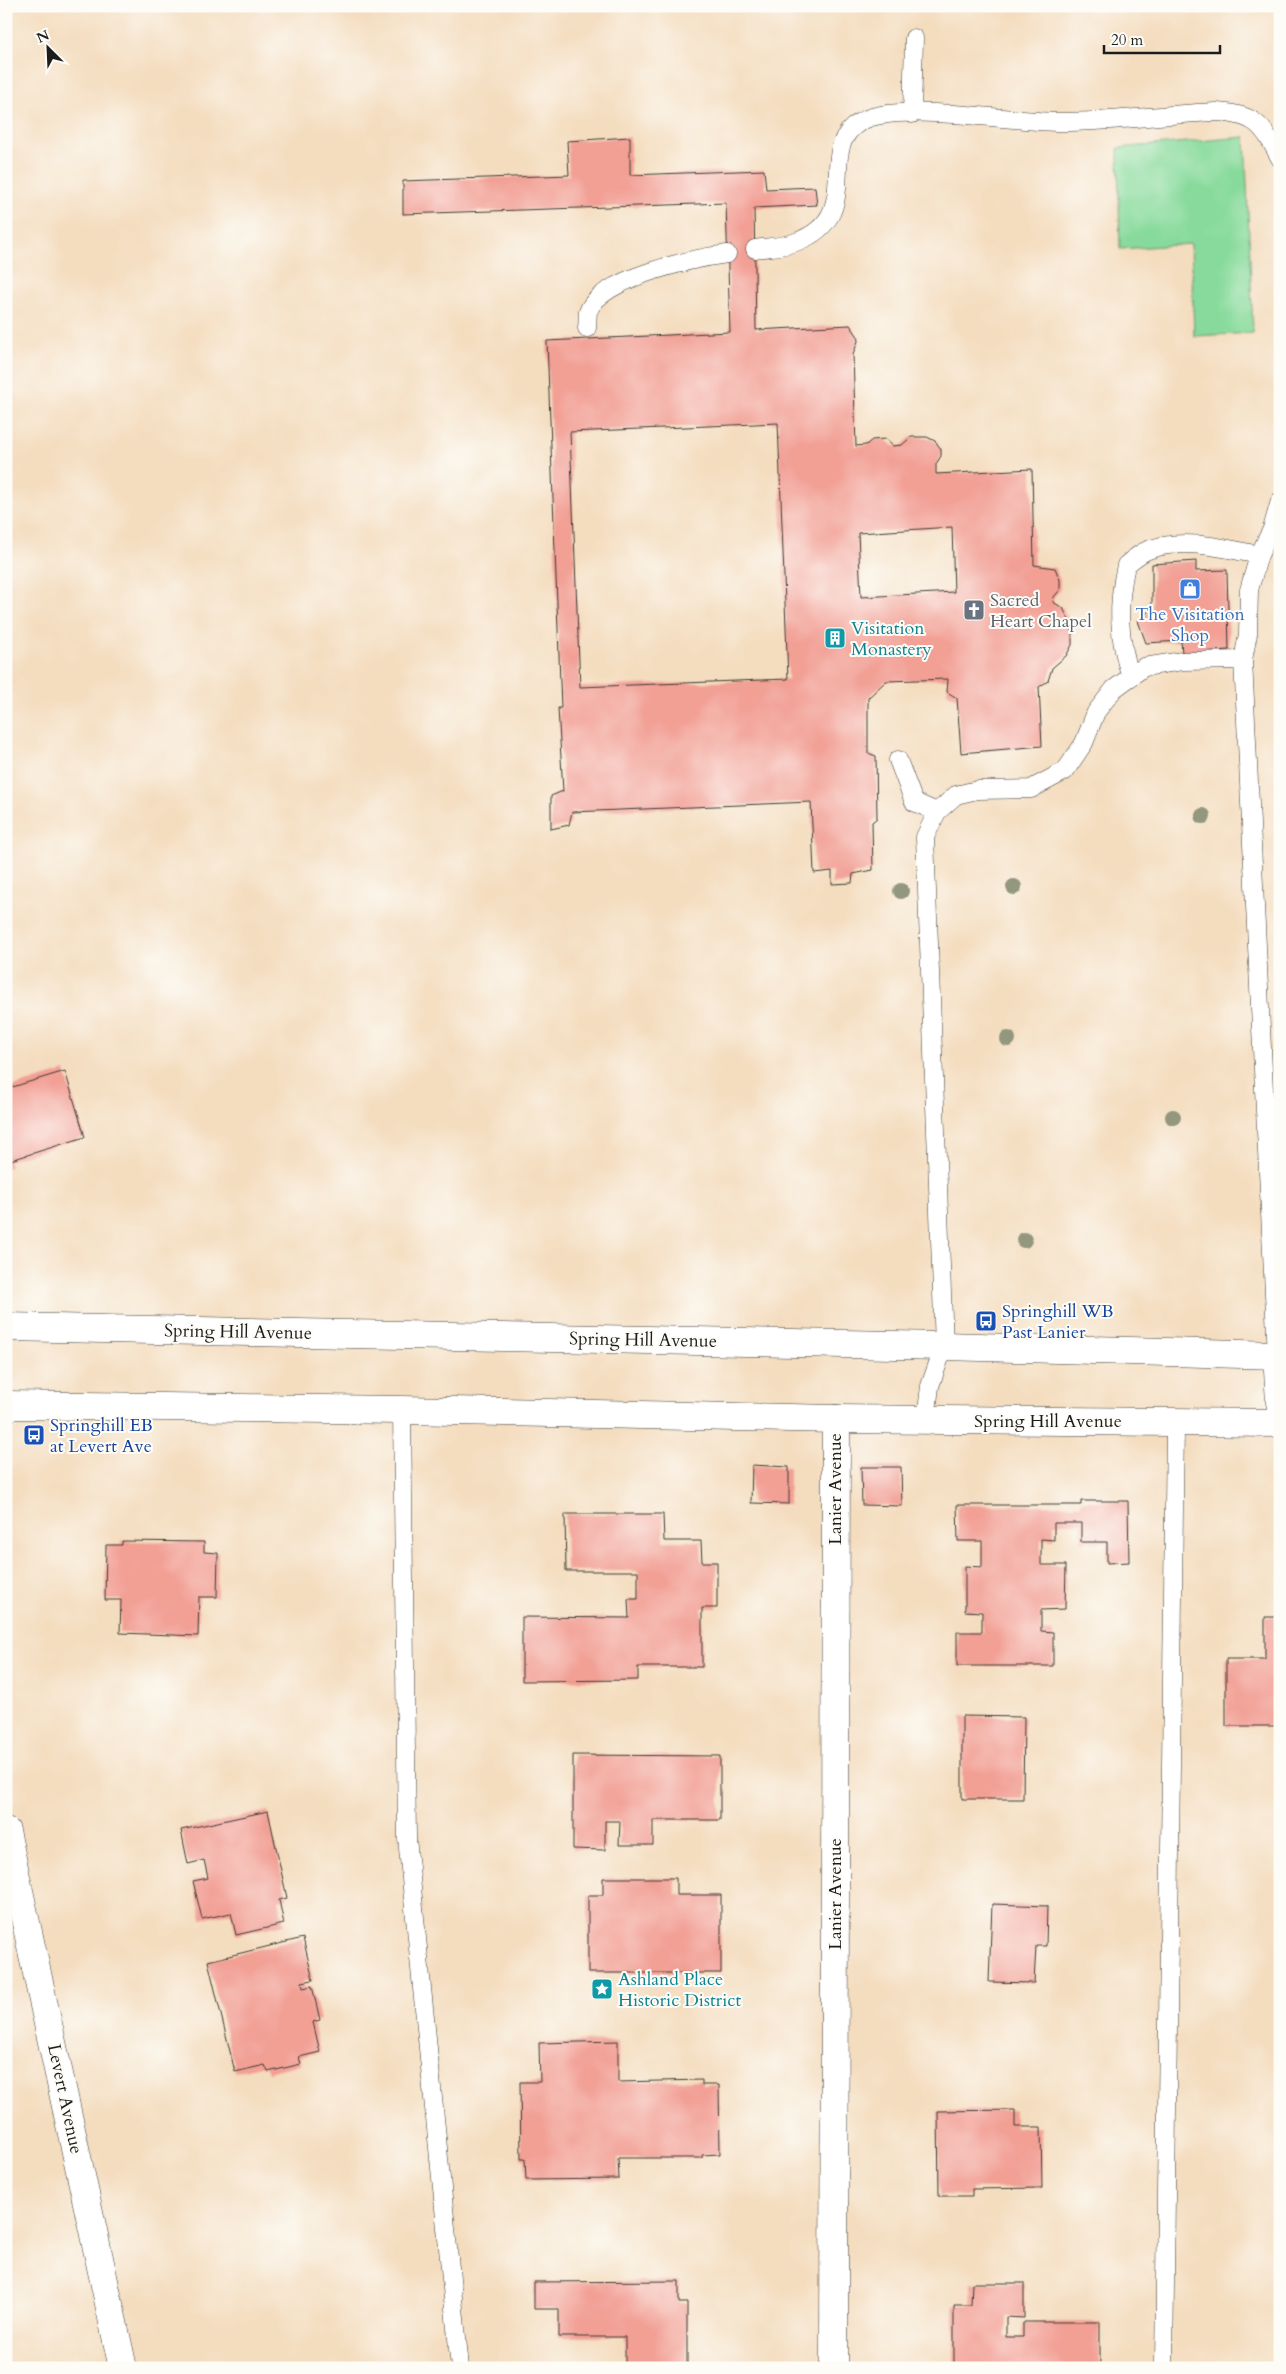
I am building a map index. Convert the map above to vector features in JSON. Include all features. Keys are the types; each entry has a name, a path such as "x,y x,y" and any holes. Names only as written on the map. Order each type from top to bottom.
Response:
{"main road":[{"name":"Spring Hill Avenue","path":"6,1327 944,1346 1279,1355"},
{"path":"1279,1355 1280,1402"},
{"name":"Spring Hill Avenue","path":"6,1405 402,1410 836,1420 1280,1423"},
{"name":"Lanier Avenue","path":"834,2368 836,1420"},
{"name":"Levert Avenue","path":"6,1831 123,2368"}],"lane":[{"path":"912,114 914,38"},
{"path":"755,249 795,242 816,232 833,212 838,191 837,158 848,132 860,122 879,114 1061,122 1217,112 1240,114 1255,121 1269,138 1280,158"},
{"path":"588,328 588,312 598,298 610,288 656,270 702,257 728,254"},
{"path":"1279,1355 1243,660 1248,634 1249,590 1259,554 1272,530 1280,501"},
{"path":"1131,677 1122,649 1120,594 1126,565 1147,550 1176,544 1218,547 1259,554"},
{"path":"926,1420 930,1386 944,1346 925,836 937,812 956,795 977,790 1031,788 1065,771 1084,743 1096,712 1114,689 1144,667 1182,661 1243,660"},
{"path":"898,760 914,802 937,812"},
{"path":"402,1410 407,1838 460,2368"},
{"path":"1164,2368 1175,1422"}],"green space":[{"path":"1245,137 1253,333 1194,336 1191,244 1120,249 1118,148"}],"building":[{"name":"Visitation Monastery","path":"630,137 630,175 764,170 766,189 815,187 817,205 754,208 756,330 850,325 859,338 853,355 856,446 866,445 872,440 885,439 893,446 902,445 911,437 927,437 935,441 941,449 941,456 936,464 936,474 1032,469 1034,565 1055,568 1060,580 1060,590 1054,597 1053,602 1063,608 1070,622 1072,633 1072,645 1066,656 1052,668 1048,681 1039,687 1042,746 961,753 957,698 947,692 948,679 886,681 868,698 868,753 876,756 877,818 872,822 873,870 853,874 852,883 832,884 832,871 814,873 811,802 572,812 569,825 551,829 551,796 563,791 558,708 561,708 547,341 730,332 726,203 403,214 403,181 569,175 567,141","holes":["778,423 788,679 580,687 570,432","952,527 954,592 861,597 858,533"]},
{"name":"The Visitation Shop","path":"1196,561 1196,571 1227,570 1229,650 1182,653 1181,641 1146,643 1138,621 1152,608 1152,564"},
{"path":"65,1071 85,1137 8,1161 10,1167 6,1168 6,1089"},
{"path":"752,1465 789,1467 789,1504 751,1503"},
{"path":"861,1467 901,1467 902,1506 862,1505"},
{"path":"1081,1501 1128,1501 1129,1562 1107,1563 1107,1542 1081,1542 1081,1523 1054,1523 1054,1540 1041,1539 1041,1565 1066,1565 1065,1609 1041,1610 1041,1631 1053,1632 1053,1666 957,1666 957,1632 982,1632 982,1612 965,1611 965,1566 982,1567 982,1541 958,1541 957,1505 1081,1505"},
{"path":"565,1514 663,1514 664,1541 701,1541 702,1562 717,1562 717,1608 702,1608 702,1667 638,1667 638,1680 522,1681 522,1617 629,1618 628,1599 638,1599 638,1571 566,1571"},
{"path":"122,1541 204,1542 204,1552 218,1553 217,1597 199,1597 198,1636 120,1633 121,1600 105,1600 106,1545 122,1545"},
{"path":"1265,1617 1280,1617 1280,1726 1226,1726 1226,1659 1265,1659"},
{"path":"962,1716 1024,1717 1023,1799 962,1799"},
{"path":"573,1755 720,1756 720,1820 653,1820 653,1845 619,1845 620,1821 605,1821 605,1850 573,1849"},
{"path":"268,1811 287,1898 279,1900 284,1924 236,1935 231,1913 202,1919 193,1881 208,1878 204,1860 188,1864 181,1830"},
{"path":"603,1878 676,1878 676,1895 721,1895 721,1973 588,1973 588,1895 603,1895"},
{"path":"992,1904 1047,1906 1046,1946 1036,1946 1034,1983 989,1982"},
{"path":"303,1938 313,1980 302,1982 303,1988 312,1986 320,2020 313,2022 320,2052 299,2057 301,2064 268,2072 265,2065 235,2072 208,1961"},
{"path":"618,2041 618,2082 702,2080 702,2085 719,2085 720,2154 702,2155 702,2158 618,2158 619,2179 526,2180 525,2159 521,2159 520,2082 540,2082 539,2043"},
{"path":"1015,2110 1015,2127 1041,2127 1042,2188 972,2189 972,2196 939,2196 938,2111"},
{"path":"679,2281 679,2303 687,2303 687,2368 625,2368 625,2337 559,2337 559,2309 534,2309 534,2282"},
{"path":"972,2283 1024,2283 1024,2318 1006,2317 1006,2337 1023,2337 1023,2322 1100,2322 1100,2368 954,2368 954,2305 971,2305"}],"place":[{"name":"The Visitation Shop","path":"1190,589"},
{"name":"Sacred Heart Chapel","path":"974,610"},
{"name":"Visitation Monastery","path":"835,638"},
{"name":"Springhill WB Past Lanier","path":"986,1321"},
{"name":"Springhill EB at Levert Ave","path":"34,1435"},
{"name":"Ashland Place Historic District","path":"602,1989"}]}
